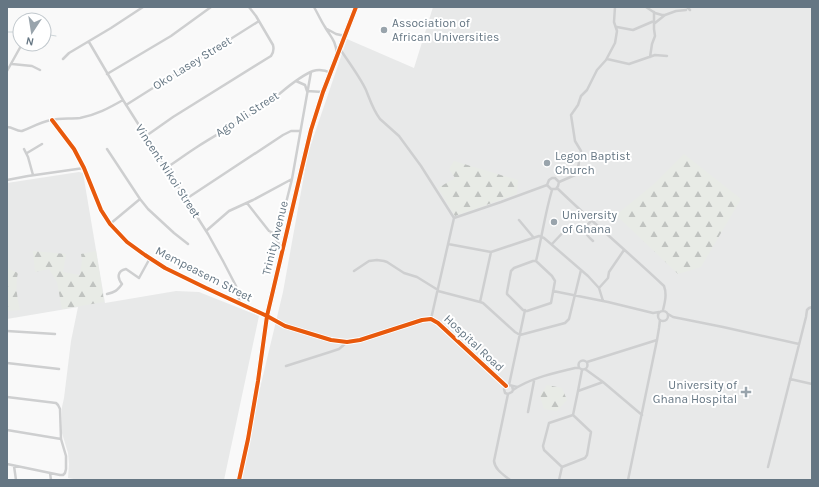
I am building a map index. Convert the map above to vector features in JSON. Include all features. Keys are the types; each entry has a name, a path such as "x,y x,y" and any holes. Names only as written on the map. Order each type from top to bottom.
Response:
{"street":[{"path":"63,59 69,53 89,42 143,7"},
{"path":"107,74 171,36 211,7"},
{"path":"146,136 172,117 271,56 274,48 259,21 249,7"},
{"path":"314,7 336,44 338,56"},
{"name":"Trinity Avenue","path":"239,480 258,382 267,316 311,130 323,92 356,7"},
{"path":"552,190 557,188 559,182 577,174 581,151 575,141 571,115 578,105 581,96 587,90 597,70 607,59 616,41 617,31 614,20 615,7"},
{"path":"646,7 658,14 665,15"},
{"path":"616,27 633,30 676,11 686,8 690,10"},
{"path":"650,57 655,36 654,12"},
{"name":"Oko Lasey Street","path":"126,105 259,21"},
{"path":"326,28 336,34 345,36"},
{"name":"Vincent Nikoi Street","path":"89,42 126,105 206,231 236,286 240,304"},
{"path":"340,49 366,90 377,116 399,136 421,166 454,218 431,319"},
{"path":"7,71 18,52"},
{"path":"607,59 629,64 657,55 667,56"},
{"path":"11,64 32,66 40,70"},
{"path":"278,242 278,232 292,178 311,72 324,70 331,73"},
{"name":"Ago Ali Street","path":"166,168 195,148 265,105 296,81 311,72"},
{"path":"296,81 305,85 307,91"},
{"path":"307,91 323,92"},
{"path":"7,127 11,127 20,132 52,120 80,118 94,115 123,100"},
{"name":"Mempeasem Street","path":"52,120 74,149 84,168 101,210 110,224 128,242 165,268 267,316"},
{"path":"186,199 283,135 291,131 300,131"},
{"path":"27,153 42,144"},
{"path":"24,149 27,153 33,175"},
{"path":"106,149 148,210 174,234 188,244"},
{"path":"7,180 84,168"},
{"path":"206,231 229,211 247,203 292,178"},
{"path":"547,185 548,180 552,178 555,178 559,182"},
{"path":"454,218 547,185"},
{"path":"547,185 552,190"},
{"path":"557,188 591,221 664,286 666,295 663,310 658,314"},
{"path":"536,261 547,206 552,190"},
{"path":"110,224 140,199"},
{"path":"247,203 278,242 282,252"},
{"path":"519,220 534,238"},
{"path":"591,221 586,227 585,234 593,241"},
{"path":"552,244 569,226"},
{"path":"269,231 272,233 278,232"},
{"path":"448,244 491,252 542,236"},
{"path":"542,236 599,288 603,301"},
{"path":"599,288 608,278 609,272 624,250"},
{"path":"480,302 491,252"},
{"path":"107,294 113,293 122,284 118,277 119,273 126,269 139,278 150,258"},
{"path":"354,271 369,261 377,260 387,262 404,273 417,277 438,290 483,303 520,335 565,323 569,319 581,270"},
{"path":"536,261 552,276 555,281 552,301 548,304 528,311 523,310 507,294 510,274 514,268 536,261"},
{"path":"554,291 658,314"},
{"path":"768,467 807,310 812,307"},
{"path":"508,394 504,391 508,386 525,310"},
{"path":"663,310 667,316"},
{"path":"628,480 661,320 658,314"},
{"name":"Hospital Road","path":"267,316 286,326 317,336 346,342 360,340 422,320 431,319 438,323 502,383 508,386"},
{"path":"661,320 667,316 673,317 723,326 799,344"},
{"path":"7,331 56,334"},
{"path":"581,368 592,361 657,340"},
{"path":"286,366 339,349 346,342"},
{"path":"573,415 578,391 581,361 585,361 587,363"},
{"path":"7,363 59,368"},
{"path":"508,394 511,394 518,387 534,380 575,368 581,368 603,382 642,415"},
{"path":"790,379 812,384"},
{"path":"528,412 534,380"},
{"path":"578,391 603,382"},
{"path":"508,386 518,387"},
{"path":"508,386 514,390"},
{"path":"508,394 494,466 510,480"},
{"path":"7,397 56,403 58,405 60,409 61,439 66,456 66,473 60,475 7,464"},
{"path":"562,467 585,458 587,455 591,432 573,415"},
{"path":"562,467 544,450 543,446 549,423 573,415"},
{"path":"7,430 61,439"},
{"path":"14,466 16,480"},
{"path":"559,480 562,467"},
{"path":"50,473 51,480"}],"shaded area":[{"name":"University of Ghana","path":"433,7 812,7 812,480 238,480 283,292 308,153 347,39 414,68"},
{"path":"79,172 83,173 105,303 176,291 199,292 259,316 224,480 79,480 68,478 68,453 62,433 62,407 71,341 78,307 7,319 7,183"}],"green space":[{"path":"684,154 741,199 701,267 678,274 616,215 654,184"},
{"path":"454,161 518,180 517,194 455,216 438,188 455,178 449,169"},
{"path":"33,251 66,254 63,272 80,275 82,260 81,254 96,251 104,302 62,309 57,282 49,269 35,272"},
{"path":"7,268 18,273 17,292 20,310 7,311"},
{"path":"547,385 562,388 567,400 557,411 544,409 540,396"}],"waterway":[{"path":"7,32 12,32"},
{"path":"52,35 56,36"}],"cycle path":[{"path":"239,480 258,381 267,316 311,130 323,92 356,7"},
{"path":"52,120 74,149 84,168 101,210 110,224 127,242 165,268 285,326 331,340 347,342 360,340 422,320 431,319 438,323 506,386"}],"place":[{"name":"Association of African Universities","path":"384,30"},
{"name":"Legon Baptist Church","path":"547,163"},
{"name":"University of Ghana","path":"554,222"},
{"name":"University of Ghana Hospital","path":"746,392"}]}
